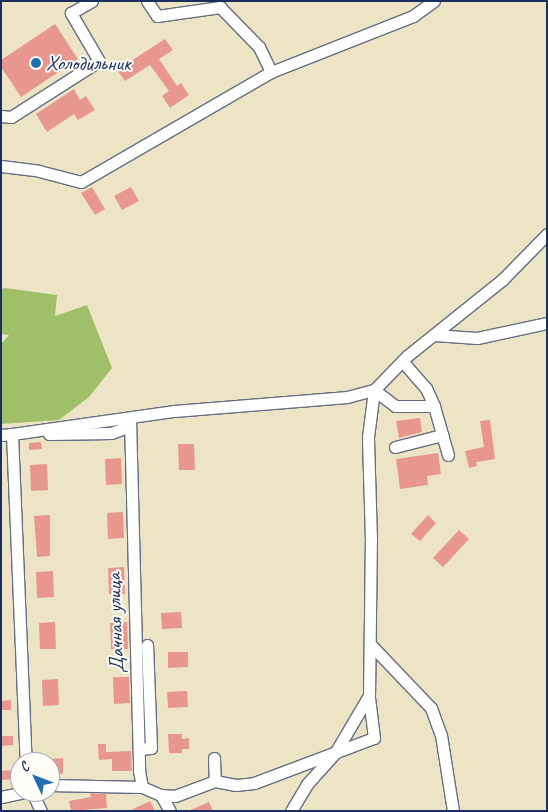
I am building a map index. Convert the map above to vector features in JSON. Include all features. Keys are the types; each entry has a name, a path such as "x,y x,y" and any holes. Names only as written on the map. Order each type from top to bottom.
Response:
{"street":[{"path":"1,116 11,116 99,61 71,13 92,1"},
{"path":"147,1 157,16 220,7 259,47 271,72"},
{"path":"194,11 204,1"},
{"path":"1,166 39,171 81,182 271,72 413,16 434,1"},
{"path":"25,752 6,434 27,433 82,422 130,423 216,406 347,398 374,390 402,362 503,280 547,234"},
{"path":"434,335 477,338 547,324"},
{"path":"402,362 426,388 434,406 448,455"},
{"path":"374,390 395,406 434,406"},
{"path":"60,785 142,787 162,795 175,796 215,781 236,785 254,783 374,738 369,697 371,645 368,436 374,390"},
{"name":"Дачная улица","path":"130,423 139,749 142,787"},
{"path":"395,447 442,435"},
{"path":"139,749 151,748 147,645"},
{"path":"371,645 431,708 441,735 453,811"},
{"path":"291,811 307,784 335,753 369,697"},
{"path":"214,758 215,781"},
{"path":"162,795 170,811"}],"green space":[{"path":"1,289 57,295 55,316 87,305 112,368 89,397 59,420 1,424 1,344 9,335 1,334"}],"building":[{"name":"Холодильник","path":"55,24 78,59 21,97 1,67 1,60"},
{"path":"165,39 173,50 159,59 177,86 181,83 189,95 170,108 162,96 169,91 150,65 125,81 117,70"},
{"path":"74,89 80,100 86,96 95,110 78,120 74,114 47,132 36,114"},
{"path":"92,187 105,209 95,215 81,193"},
{"path":"131,187 139,201 122,210 114,196"},
{"path":"420,418 422,432 399,438 396,421"},
{"path":"490,420 495,459 476,462 477,466 469,468 465,451 484,447 480,421"},
{"path":"41,442 42,449 29,450 29,443"},
{"path":"178,444 194,444 195,470 179,470"},
{"path":"438,453 441,474 427,476 428,485 400,489 396,459"},
{"path":"121,458 122,484 106,485 105,459"},
{"path":"47,464 48,490 31,491 30,465"},
{"path":"123,512 124,538 108,539 107,513"},
{"path":"50,515 50,556 37,557 34,516"},
{"path":"428,515 436,523 420,541 411,534"},
{"path":"459,530 469,539 443,567 433,558"},
{"path":"124,567 125,594 109,594 108,568"},
{"path":"53,571 54,597 37,598 36,572"},
{"path":"181,612 182,628 162,629 161,613"},
{"path":"55,622 56,649 40,649 39,623"},
{"path":"127,622 128,649 111,649 110,623"},
{"path":"168,652 188,652 188,667 168,668"},
{"path":"113,677 129,677 130,703 114,704"},
{"path":"58,679 59,705 43,706 42,680"},
{"path":"187,691 188,707 168,708 167,692"},
{"path":"11,700 11,710 1,710 1,701"},
{"path":"168,734 182,734 182,739 189,738 189,749 182,749 182,753 169,753"},
{"path":"1,736 13,736 13,745 1,746"},
{"path":"98,744 106,744 106,752 131,751 132,771 112,771 112,759 99,760"},
{"path":"60,758 63,758 63,774 60,774"},
{"path":"10,770 10,779 1,780 1,771"},
{"path":"90,793 106,794 107,808 71,811 69,801 91,797"},
{"path":"150,801 155,811 129,811"},
{"path":"209,802 213,811 188,811"}],"place":[{"name":"Холодильник","path":"36,63"}]}
